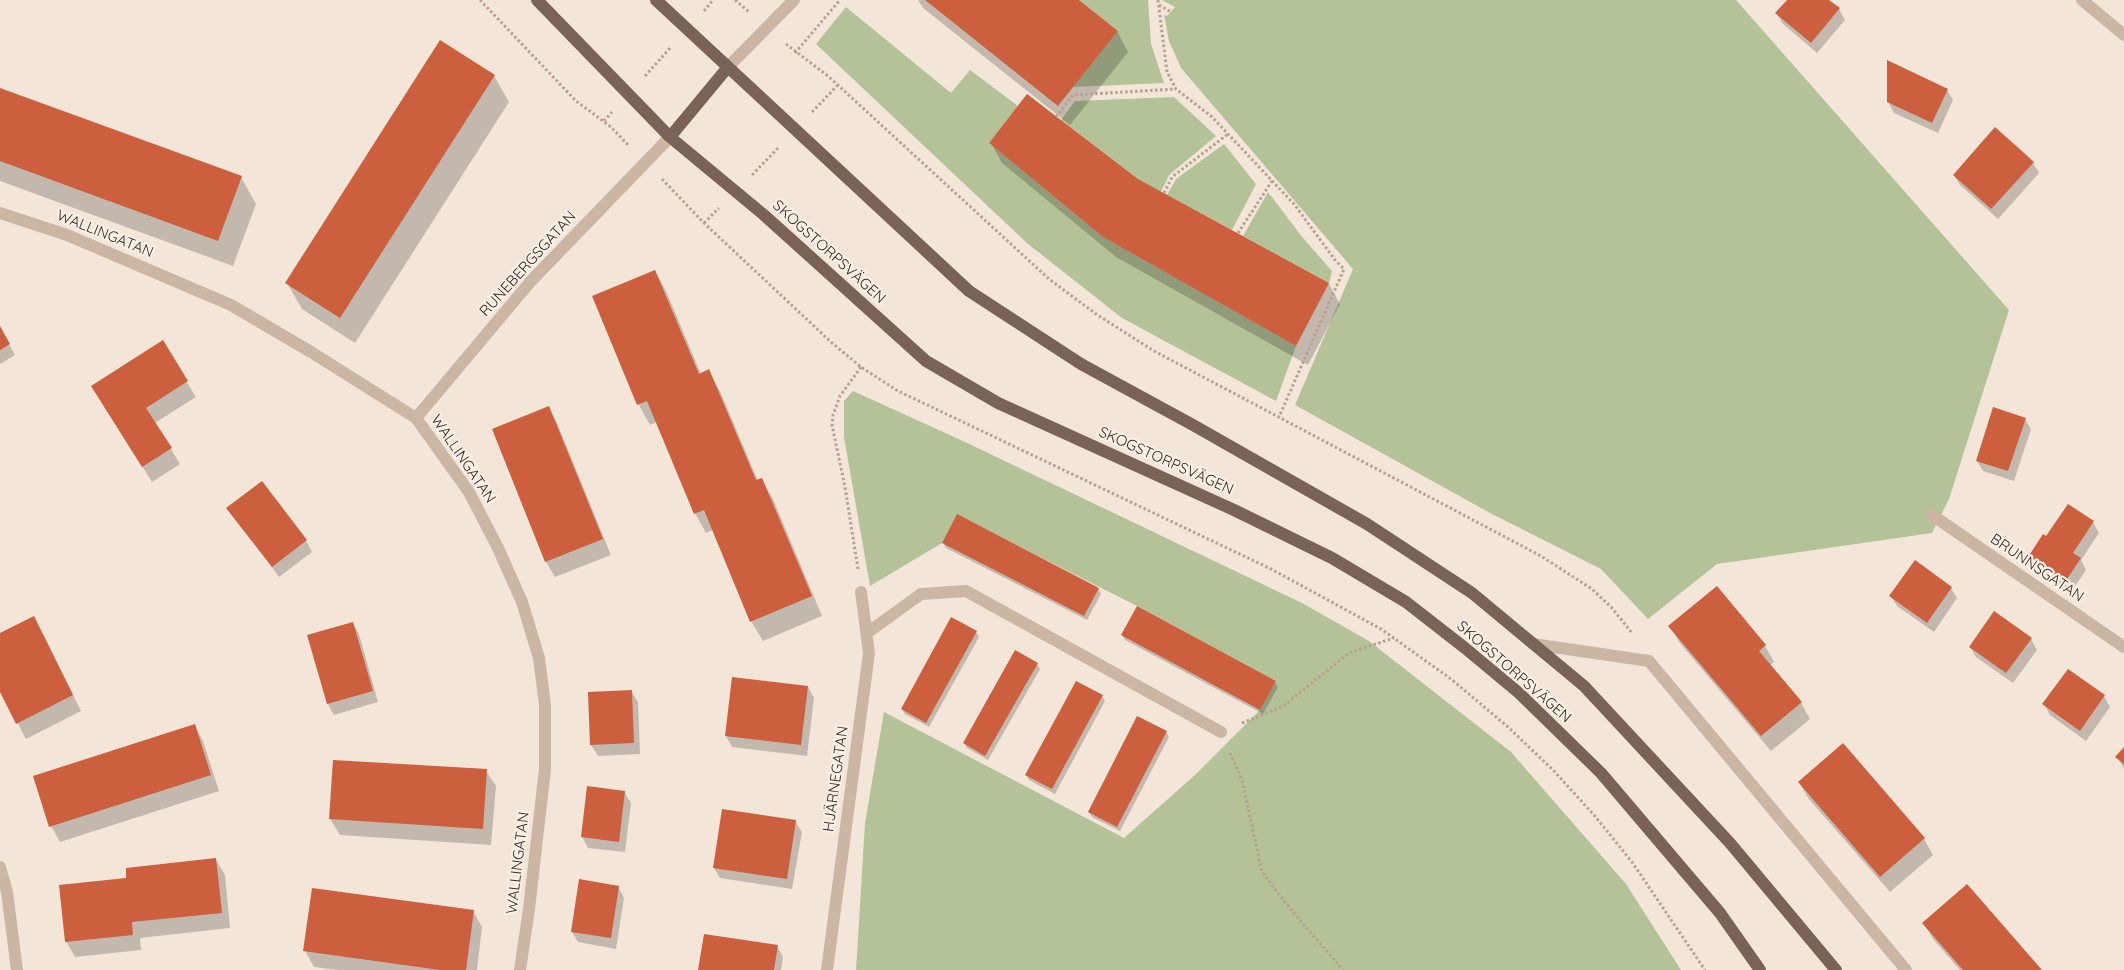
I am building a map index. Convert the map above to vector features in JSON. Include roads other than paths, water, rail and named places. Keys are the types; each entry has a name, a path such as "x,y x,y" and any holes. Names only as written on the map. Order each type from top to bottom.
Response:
{"main road":[{"name":"SKOGSTORPSVÄGEN","path":"538,0 670,137 764,215 926,361 998,403 1234,510 1332,558 1406,602 1519,693 1601,773 1720,913 1760,970"},
{"path":"656,0 796,128 969,291 1081,364 1367,524 1472,593 1584,686 1730,843 1836,970"},
{"path":"670,137 728,67"}],"street":[{"path":"728,67 794,0"},
{"path":"2082,0 2124,34"},
{"name":"RUNEBERGSGATAN","path":"416,418 531,281 670,137"},
{"name":"WALLINGATAN","path":"0,213 67,234 231,305 416,418 469,492 498,548 522,602 539,658 545,705 545,769 520,970"},
{"name":"BRUNNSGATAN","path":"1932,516 2124,647"},
{"path":"867,633 921,594 966,591 1221,732"},
{"name":"HJÄRNEGATAN","path":"827,970 869,653 861,592"},
{"path":"1533,644 1649,661 1906,970"},
{"path":"0,866 17,970"}]}
